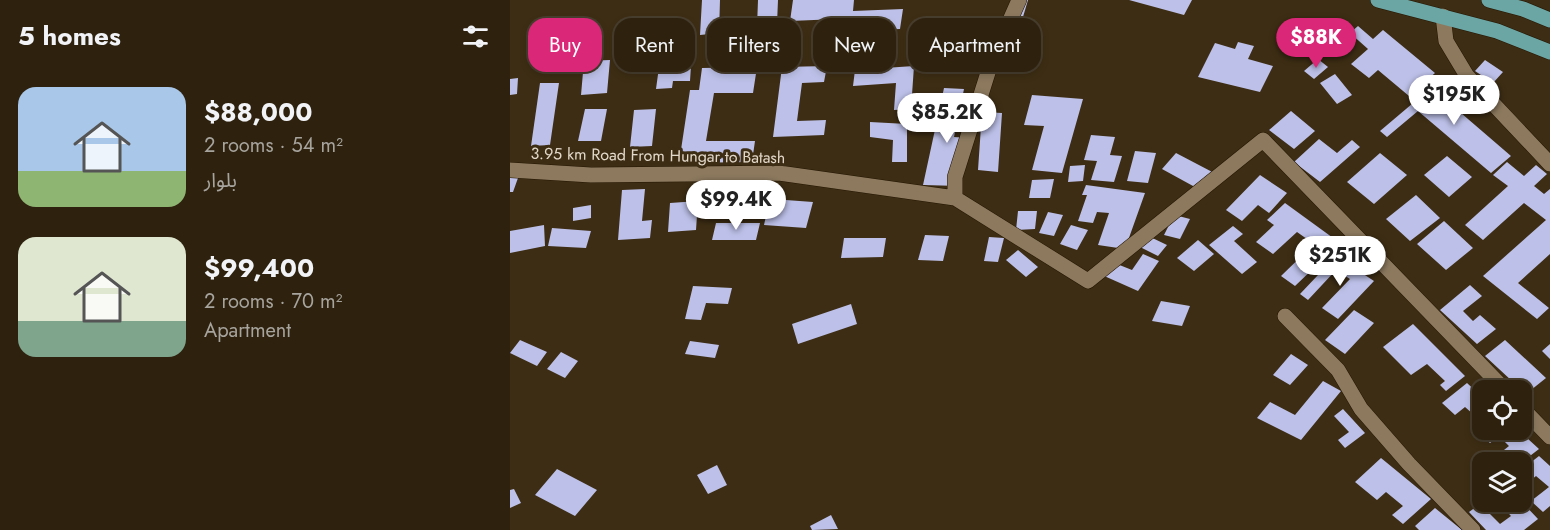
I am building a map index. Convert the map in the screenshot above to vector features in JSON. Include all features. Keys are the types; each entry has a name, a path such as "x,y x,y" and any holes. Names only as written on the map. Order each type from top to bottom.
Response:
{"main road":[{"path":"1378,0 1497,31 1550,52"},
{"path":"1489,0 1550,20"}],"street":[{"path":"1019,0 991,63 955,177 955,198 1088,281 1263,140 1495,380"},
{"path":"1443,16 1446,41 1467,76 1550,164"},
{"name":"3.95 km Road From Hungar to Batash","path":"510,170 591,175 778,173 955,198"},
{"path":"1286,316 1338,370 1360,409 1473,530"},
{"path":"1532,418 1550,437"}],"building":[{"path":"702,0 720,0 719,18 707,18 707,34 700,35"},
{"path":"758,0 778,0 777,18 757,18"},
{"path":"793,0 854,0 853,11 903,9 900,29 896,29 896,18 813,18 813,20 801,21 801,18 790,18"},
{"path":"1014,0 1028,0 1023,18 1008,18"},
{"path":"1129,0 1192,0 1184,15"},
{"path":"1315,23 1345,26 1337,51 1324,49 1327,40 1310,37"},
{"path":"1358,26 1373,39 1383,30 1435,73 1409,96 1378,70 1369,78 1351,64 1368,49 1350,33"},
{"path":"1238,42 1254,46 1248,59 1273,66 1260,92 1198,77 1215,43 1235,49"},
{"path":"1318,59 1328,67 1314,79 1304,71"},
{"path":"602,60 610,60 607,93 581,95 583,72 602,72"},
{"path":"1485,60 1503,72 1493,83 1475,71"},
{"path":"813,66 813,72 826,72 824,82 802,83 797,121 826,120 824,135 773,137 781,72 801,72 801,67"},
{"path":"908,66 908,72 914,72 911,109 894,110 896,83 853,86 855,72 896,72 896,67"},
{"path":"702,68 707,68 707,72 756,72 753,93 714,93 706,141 755,141 752,162 679,163 690,90 699,90"},
{"path":"658,72 691,72 690,81 673,81 672,88 656,89"},
{"path":"1335,74 1352,95 1337,104 1320,83"},
{"path":"518,78 517,94 510,95 510,79"},
{"path":"540,83 559,83 550,145 531,146"},
{"path":"1451,86 1471,104 1461,113 1511,156 1491,173 1418,111 1387,137 1380,131 1432,87 1441,95"},
{"path":"944,88 964,89 954,137 969,138 959,186 923,185"},
{"path":"1032,95 1083,99 1062,173 1032,170 1044,126 1024,125"},
{"path":"585,109 607,109 601,141 578,141"},
{"path":"656,109 652,146 630,147 634,110"},
{"path":"1291,111 1315,131 1294,149 1269,130"},
{"path":"982,112 1002,113 998,172 978,170"},
{"path":"870,122 907,124 907,162 892,162 893,140 870,137"},
{"path":"1091,135 1115,137 1110,155 1122,156 1114,182 1091,180 1097,161 1084,160"},
{"path":"1319,139 1337,153 1352,140 1360,147 1320,182 1294,162"},
{"path":"1135,151 1156,153 1148,183 1127,181"},
{"path":"1176,153 1218,175 1204,192 1162,169"},
{"path":"1380,153 1407,175 1374,204 1347,182"},
{"path":"1447,156 1472,177 1449,197 1424,175"},
{"path":"1507,162 1524,176 1536,165 1547,174 1534,186 1544,194 1550,189 1550,254 1518,283 1549,308 1537,319 1483,276 1546,220 1524,203 1483,240 1465,225 1508,186 1493,175"},
{"path":"1085,165 1083,181 1068,182 1070,166"},
{"path":"1260,175 1287,193 1269,213 1258,205 1242,221 1226,210"},
{"path":"510,177 518,178 513,192 510,192"},
{"path":"1054,179 1050,198 1029,198 1032,180"},
{"path":"1086,185 1145,193 1125,249 1098,245 1109,213 1097,212 1093,223 1078,221 1087,195 1082,195"},
{"path":"645,189 642,221 652,220 650,238 618,240 622,190"},
{"path":"1416,195 1440,218 1410,241 1386,219"},
{"path":"703,196 744,196 742,208 701,208"},
{"path":"757,198 813,202 806,228 764,225 766,216 752,214"},
{"path":"698,201 696,230 668,232 670,203"},
{"path":"1285,203 1340,243 1295,286 1281,276 1314,244 1297,232 1273,254 1256,242 1274,225 1267,220"},
{"path":"591,205 591,218 573,221 573,208"},
{"path":"1018,211 1037,211 1035,229 1016,230"},
{"path":"1048,212 1063,215 1054,236 1039,233"},
{"path":"1163,212 1190,219 1180,239 1164,235 1169,225"},
{"path":"1444,221 1473,248 1446,270 1417,244"},
{"path":"716,223 760,223 756,240 712,240"},
{"path":"544,225 545,246 510,253 510,231"},
{"path":"1071,225 1088,230 1077,250 1060,244"},
{"path":"1233,226 1243,234 1234,241 1257,262 1242,274 1209,245"},
{"path":"552,228 591,231 586,248 548,246"},
{"path":"1142,233 1167,245 1158,256 1134,244"},
{"path":"925,235 949,236 943,261 918,260"},
{"path":"989,237 1004,238 998,262 984,261"},
{"path":"844,238 886,238 883,257 841,258"},
{"path":"1198,240 1214,254 1194,271 1177,258"},
{"path":"1018,250 1038,267 1026,277 1006,260"},
{"path":"1143,254 1159,261 1138,291 1102,275 1112,262 1132,270"},
{"path":"1336,256 1374,281 1338,319 1322,308 1350,279 1336,270 1308,300 1300,294"},
{"path":"1470,285 1482,296 1463,311 1473,321 1480,315 1496,329 1477,344 1440,310"},
{"path":"693,286 732,288 728,304 706,303 701,320 685,319"},
{"path":"1161,301 1190,306 1182,326 1152,321"},
{"path":"851,304 857,324 798,344 792,324"},
{"path":"1354,310 1374,323 1345,354 1325,340"},
{"path":"1413,324 1465,376 1446,391 1440,385 1445,381 1427,364 1411,375 1383,347"},
{"path":"520,340 547,352 537,366 510,353"},
{"path":"1505,340 1546,378 1532,389 1532,380 1511,380 1485,356"},
{"path":"690,341 719,345 715,358 685,354"},
{"path":"1550,344 1550,359 1542,351"},
{"path":"561,352 578,361 565,378 547,369"},
{"path":"1291,354 1308,365 1290,385 1273,375"},
{"path":"1323,381 1341,391 1301,440 1257,418 1270,402 1295,415"},
{"path":"1467,383 1472,388 1472,413 1465,407 1455,415 1442,403"},
{"path":"1343,409 1365,433 1345,448 1338,440 1349,432 1334,416"},
{"path":"1503,440 1529,440 1539,449 1532,454 1532,452 1502,452 1509,446"},
{"path":"1539,456 1550,466 1550,506 1543,512 1532,500 1549,487 1536,476 1532,479 1532,461"},
{"path":"1381,458 1431,499 1403,524 1392,515 1403,506 1386,492 1377,500 1355,482"},
{"path":"717,465 727,485 708,494 697,475"},
{"path":"557,469 597,490 575,516 535,495"},
{"path":"514,489 521,503 510,508 510,490"},
{"path":"1435,508 1462,530 1419,530 1415,526"},
{"path":"1472,510 1472,512 1488,512 1500,524 1511,516 1507,512 1531,512 1538,519 1524,530 1486,530 1469,512"},
{"path":"831,515 838,529 812,530 810,526"}]}
